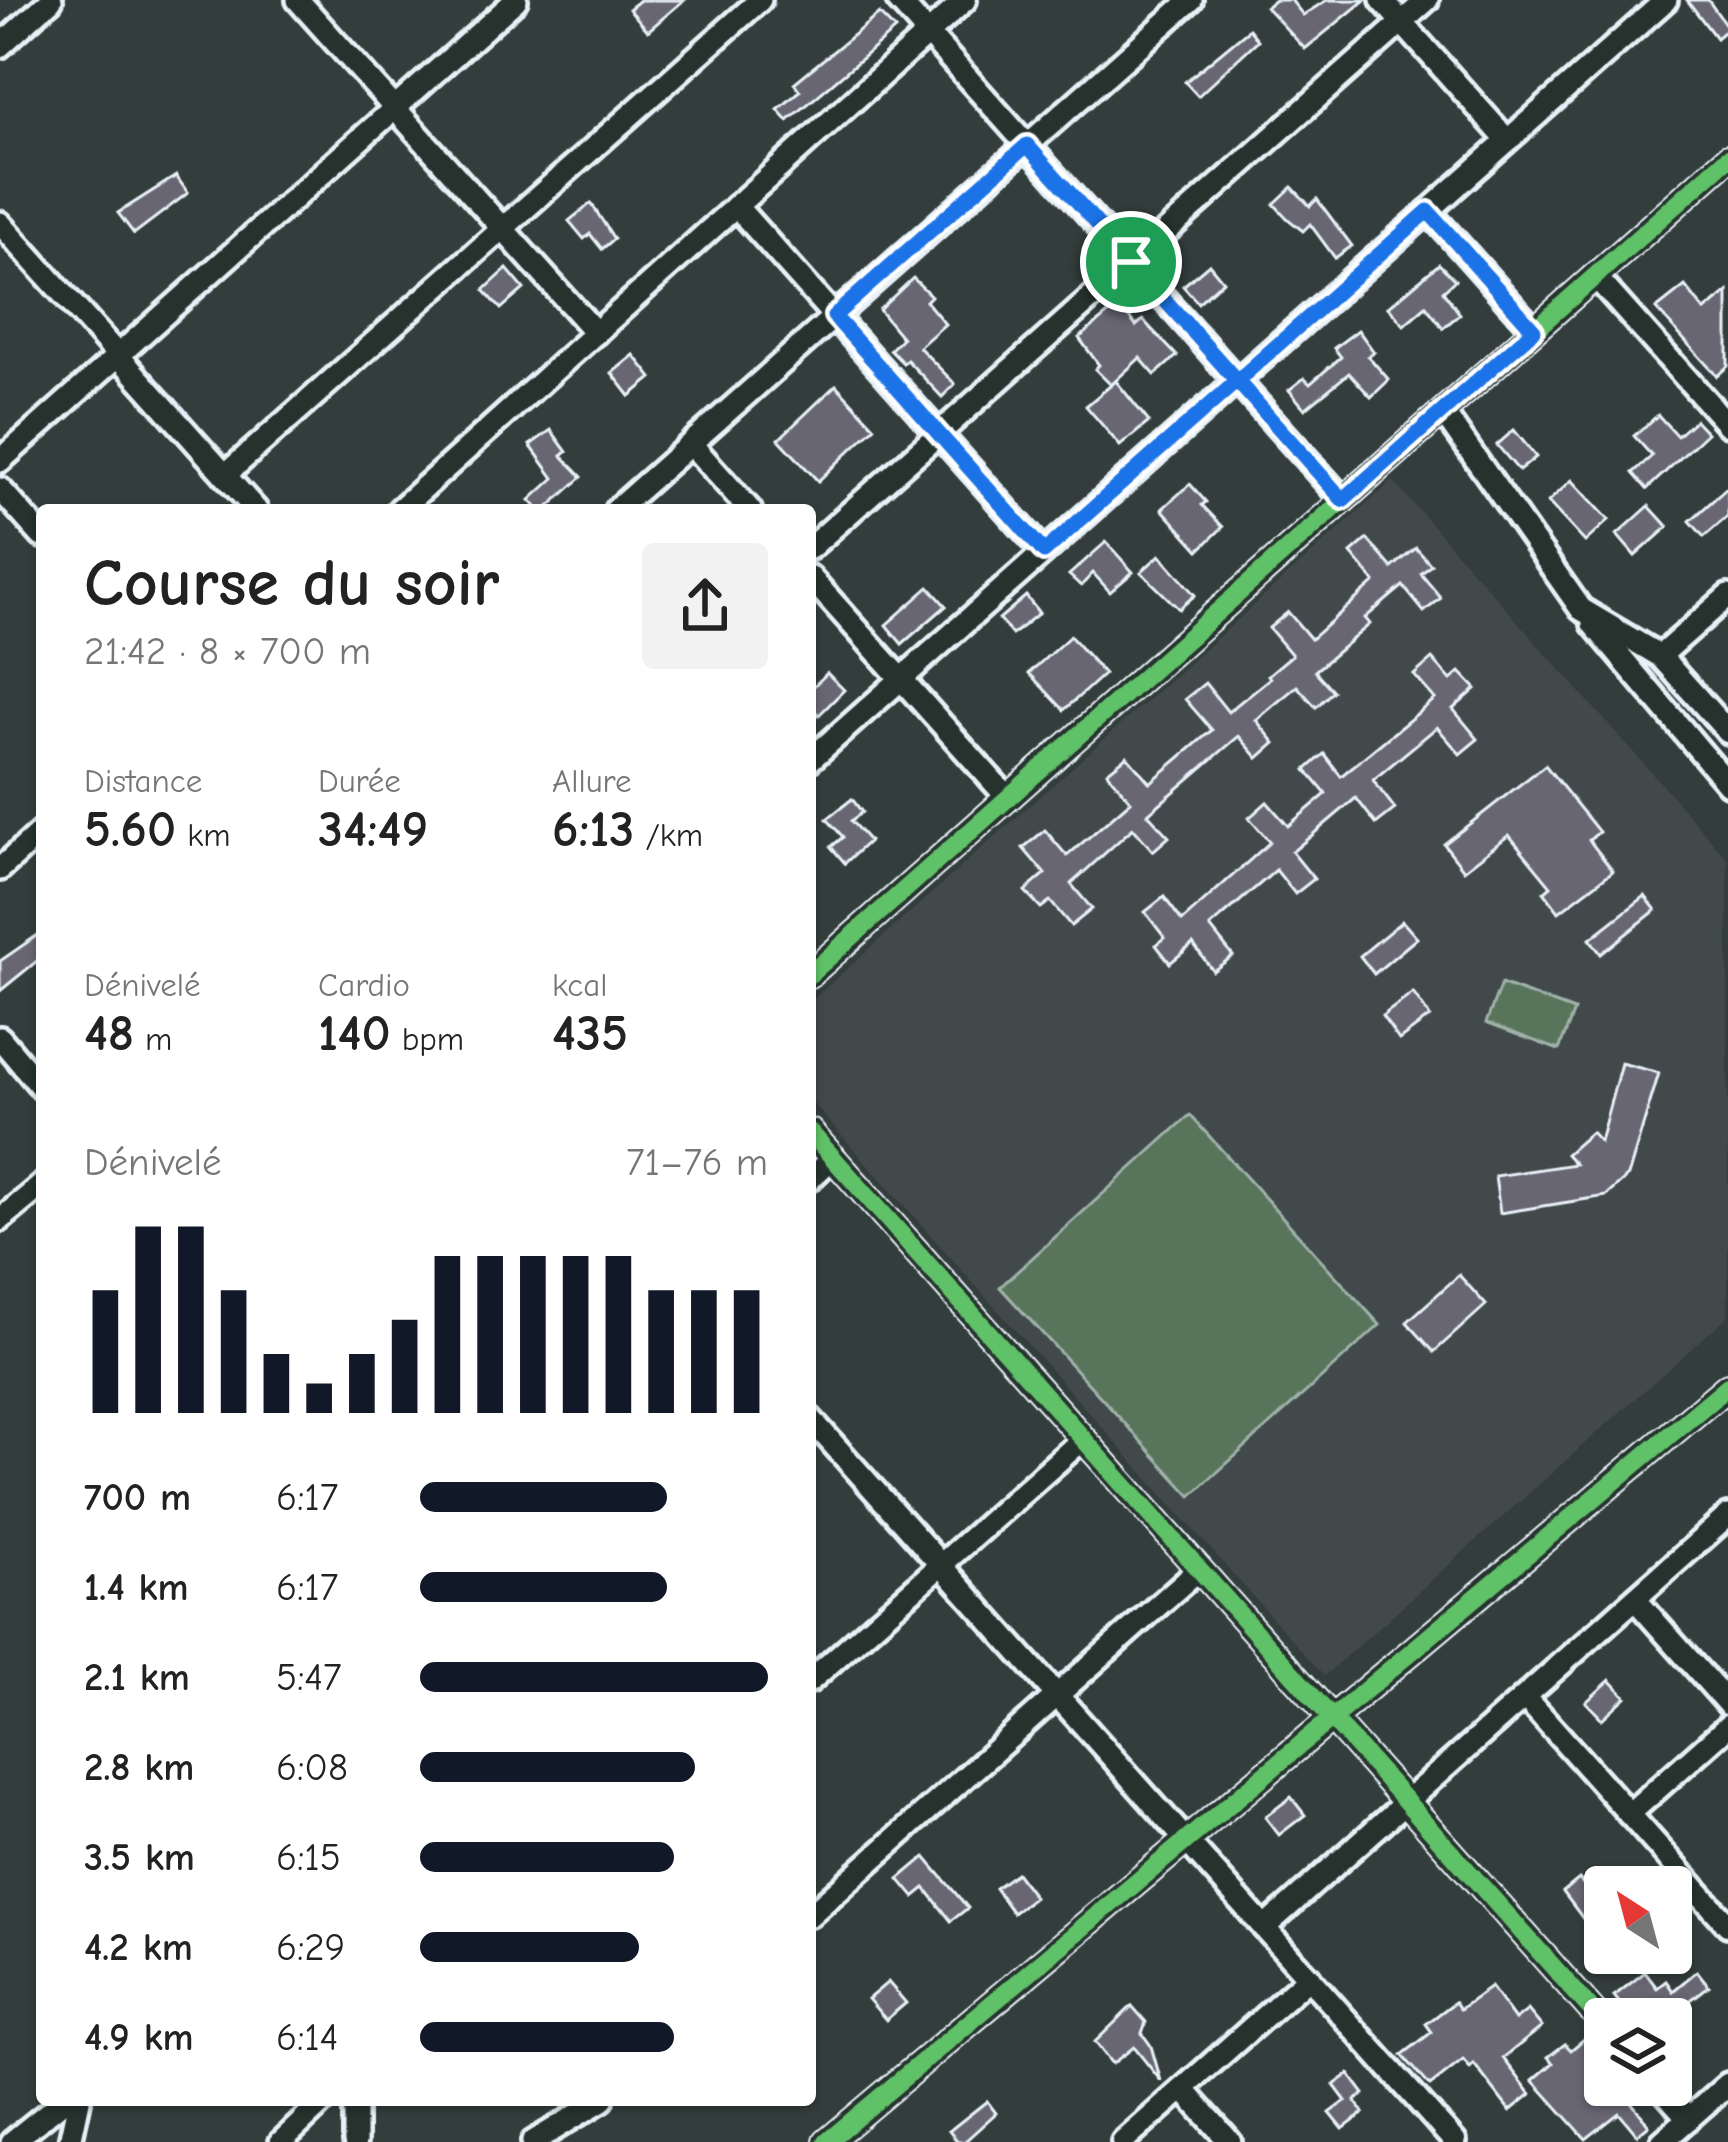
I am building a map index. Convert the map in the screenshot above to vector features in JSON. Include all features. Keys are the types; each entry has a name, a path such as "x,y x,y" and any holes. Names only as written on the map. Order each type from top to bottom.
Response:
{"street":[{"path":"0,46 51,0"},
{"path":"298,0 596,333"},
{"path":"0,461 516,0"},
{"path":"225,475 760,0"},
{"path":"898,0 1343,500"},
{"path":"406,504 965,0"},
{"path":"623,504 1191,0"},
{"path":"1382,0 1508,140"},
{"path":"816,543 1427,0"},
{"path":"816,755 1666,0"},
{"path":"816,969 1728,158"},
{"path":"736,206 1044,552"},
{"path":"1428,211 1534,330"},
{"path":"0,223 251,504"},
{"path":"1595,276 1728,425"},
{"path":"1443,412 1581,609 1728,784"},
{"path":"691,444 745,504"},
{"path":"0,488 36,529"},
{"path":"816,585 1008,799"},
{"path":"1660,656 1728,596"},
{"path":"1581,609 1660,656 1728,732"},
{"path":"0,869 36,836"},
{"path":"0,1038 36,1081"},
{"path":"816,1139 1584,2000"},
{"path":"816,1173 833,1157"},
{"path":"0,1220 36,1190"},
{"path":"827,2142 1728,1387"},
{"path":"816,1431 1187,1840 1446,2139"},
{"path":"816,1676 1083,1439"},
{"path":"1264,1928 1728,1516"},
{"path":"816,1910 1199,1568"},
{"path":"1634,1599 1728,1704"},
{"path":"1525,1696 1728,1925"},
{"path":"1629,1814 1728,1726"},
{"path":"1123,2142 1309,1978"},
{"path":"1662,2142 1728,2084"},
{"path":"1183,2089 1230,2142"},
{"path":"12,2142 57,2106"},
{"path":"70,2142 79,2106"},
{"path":"281,2142 319,2106"},
{"path":"355,2106 355,2142"},
{"path":"533,2142 592,2106"},
{"path":"1678,2106 1689,2119"}],"shaded area":[{"path":"1393,481 1728,859 1728,1316 1324,1676 816,1107 816,997"}],"green space":[{"path":"1501,984 1574,1011 1559,1050 1486,1023"},
{"path":"1190,1115 1380,1325 1191,1496 1000,1287"}],"building":[{"path":"640,0 684,0 648,31 629,9"},
{"path":"1275,0 1291,0 1303,15 1327,0 1365,0 1305,49 1266,7"},
{"path":"1687,0 1708,0 1728,28 1716,38"},
{"path":"879,14 895,30 788,121 778,110 800,91 794,83"},
{"path":"1249,29 1258,40 1198,96 1185,82"},
{"path":"176,176 188,193 134,234 118,213"},
{"path":"1292,187 1310,206 1317,199 1352,246 1335,258 1310,224 1303,231 1288,219 1274,204"},
{"path":"591,203 614,239 602,249 590,234 584,239 569,221"},
{"path":"1209,264 1223,281 1198,303 1183,286"},
{"path":"1439,264 1455,280 1443,291 1460,314 1443,328 1426,306 1404,325 1388,307"},
{"path":"507,269 524,289 501,309 484,290"},
{"path":"913,278 931,296 926,301 945,324 919,347 955,384 942,397 907,360 903,363 890,350 902,338 879,310"},
{"path":"1685,286 1705,311 1728,292 1728,366 1717,376 1656,309"},
{"path":"1119,305 1136,326 1143,320 1177,356 1155,375 1140,358 1111,385 1095,369 1099,365 1079,338"},
{"path":"1358,330 1374,352 1368,356 1389,380 1371,397 1349,373 1305,409 1289,390 1304,378 1310,384 1341,357 1334,348"},
{"path":"634,355 652,378 630,396 612,373"},
{"path":"1116,381 1149,422 1120,446 1086,406"},
{"path":"836,385 875,427 818,481 779,439"},
{"path":"1658,415 1677,436 1695,420 1707,433 1647,489 1633,473 1652,456 1634,436"},
{"path":"551,430 567,452 562,456 582,477 552,504 530,500 554,478 530,445"},
{"path":"1514,430 1536,457 1519,471 1497,445"},
{"path":"1572,480 1609,520 1585,542 1548,502"},
{"path":"1190,484 1223,527 1199,550 1162,509"},
{"path":"1728,487 1728,516 1704,537 1690,521"},
{"path":"1649,506 1668,527 1635,556 1617,535"},
{"path":"1367,539 1392,568 1416,548 1431,565 1421,574 1441,598 1424,612 1403,586 1365,618 1370,624 1315,671 1333,691 1316,707 1297,686 1256,720 1275,743 1258,758 1239,736 1148,814 1169,837 1153,851 1133,828 1071,884 1092,909 1071,926 1050,901 1041,908 1025,891 1045,874 1023,848 1045,830 1067,856 1131,801 1107,772 1127,756 1150,783 1212,730 1185,699 1205,683 1228,712 1270,678 1292,655 1269,628 1288,612 1311,639 1375,582 1351,553"},
{"path":"1106,542 1133,572 1110,592 1093,573 1081,586 1069,575"},
{"path":"1160,555 1195,595 1179,609 1141,572"},
{"path":"929,587 946,606 902,644 886,625"},
{"path":"1026,596 1039,613 1012,635 999,619"},
{"path":"1070,636 1104,674 1064,710 1029,673"},
{"path":"1432,659 1451,680 1460,672 1476,689 1453,709 1478,739 1460,754 1437,727 1373,780 1395,809 1376,824 1356,798 1292,852 1314,879 1295,894 1276,870 1210,927 1233,956 1213,971 1193,944 1170,963 1156,945 1165,938 1145,912 1164,897 1182,921 1270,842 1249,818 1267,802 1288,826 1326,794 1306,770 1324,754 1341,776 1435,699 1414,675"},
{"path":"827,673 844,690 819,715 816,712 816,684"},
{"path":"1545,765 1599,832 1589,840 1613,871 1559,912 1544,892 1551,886 1509,835 1464,870 1444,844"},
{"path":"852,799 862,812 851,821 869,841 845,863 831,847 843,837 827,819"},
{"path":"1645,896 1656,910 1601,954 1590,939"},
{"path":"1402,921 1417,938 1374,974 1360,956"},
{"path":"36,936 36,962 0,991 0,961"},
{"path":"1413,993 1430,1017 1399,1040 1382,1016"},
{"path":"1621,1063 1659,1073 1628,1176 1606,1196 1500,1213 1495,1176 1575,1164 1566,1154 1591,1132 1600,1142"},
{"path":"1459,1275 1486,1305 1434,1352 1407,1322"},
{"path":"1610,1680 1626,1697 1602,1719 1586,1702"},
{"path":"1291,1797 1305,1815 1279,1835 1265,1817"},
{"path":"925,1857 968,1908 951,1921 925,1888 914,1897 899,1879"},
{"path":"1016,1873 1034,1897 1013,1913 995,1888"},
{"path":"1579,1879 1584,1885 1584,1920 1563,1892"},
{"path":"1697,1971 1709,1986 1692,1999 1614,1996 1642,1974 1657,1988 1666,1981 1673,1991"},
{"path":"888,1982 906,2003 886,2020 868,1999"},
{"path":"1491,1987 1515,2020 1528,2010 1542,2027 1503,2058 1531,2094 1510,2111 1474,2064 1470,2068 1463,2060 1430,2086 1402,2055 1432,2032 1426,2024 1455,2002 1460,2009"},
{"path":"1132,2006 1146,2022 1142,2033 1161,2081 1134,2047 1112,2064 1095,2042"},
{"path":"1584,2039 1584,2106 1634,2106 1649,2125 1637,2135 1619,2113 1586,2139 1533,2080 1553,2063 1548,2057 1565,2044 1571,2050"},
{"path":"1349,2074 1364,2094 1355,2101 1364,2113 1343,2129 1330,2113 1346,2101 1334,2085"},
{"path":"987,2101 996,2113 964,2142 958,2142 949,2131"}],"cycle path":[{"path":"816,969 1728,158"},
{"path":"816,1139 1584,2001"},
{"path":"827,2142 1728,1386"}],"route":[{"path":"1131,262 1027,145 834,316 1044,552 1237,381 1343,500 1534,330 1428,211 1237,381 1131,262"}]}
